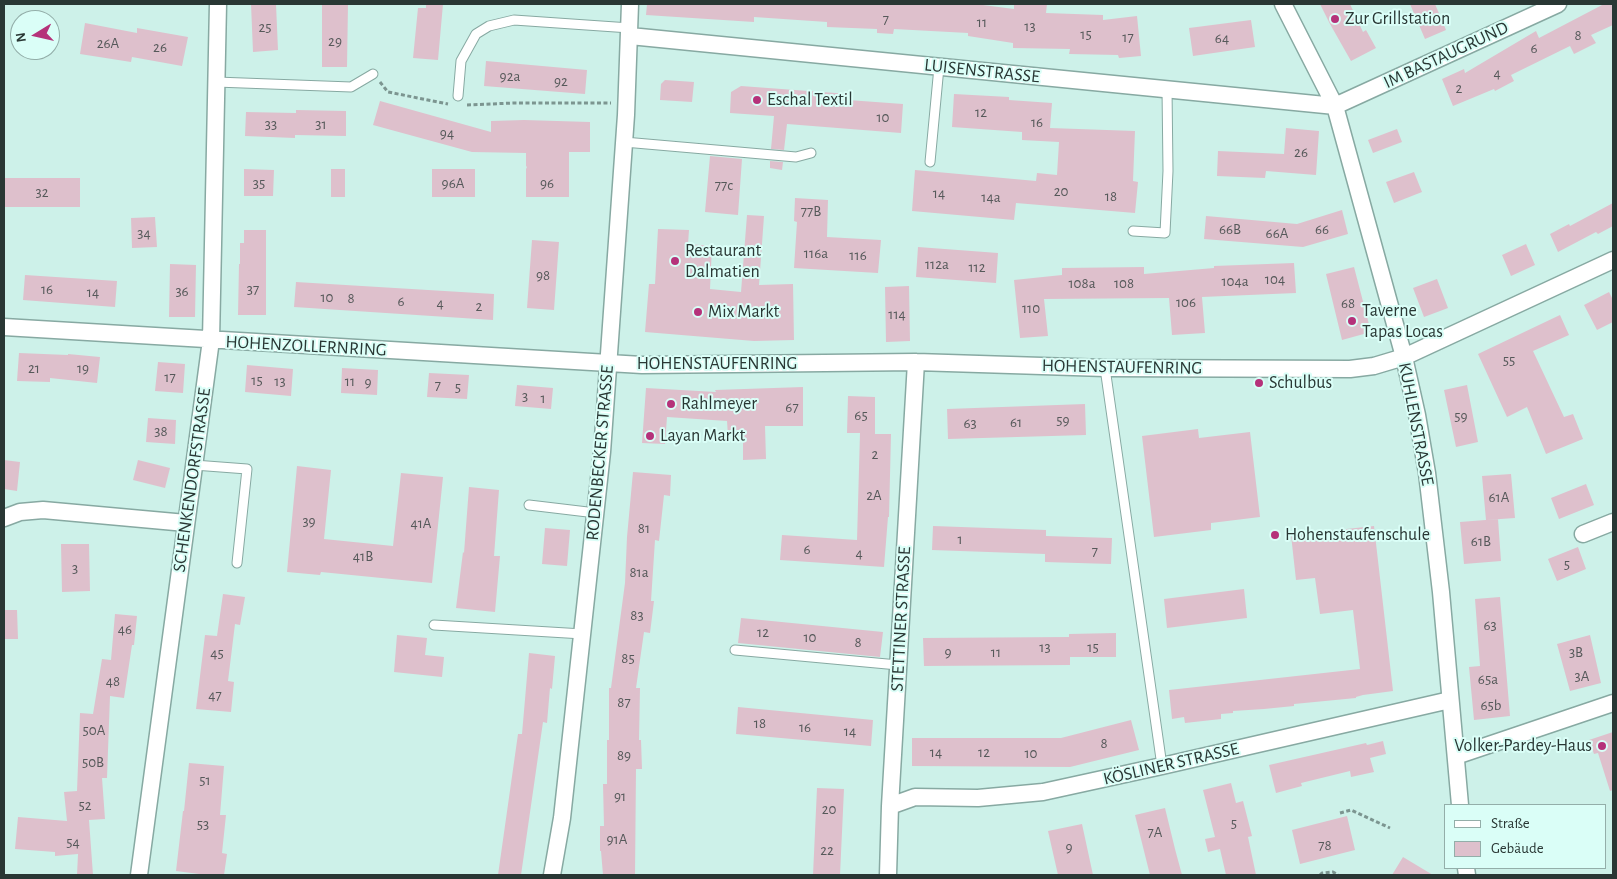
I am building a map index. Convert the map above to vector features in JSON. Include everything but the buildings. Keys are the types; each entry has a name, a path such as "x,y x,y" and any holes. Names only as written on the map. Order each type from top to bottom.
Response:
{"street":[{"name":"SCHENKENDORFSTRASSE","path":"139,875 211,340 218,4"},
{"name":"RODENBECKER STRASSE","path":"552,875 562,818 602,452 624,142 630,4"},
{"name":"KUHLENSTRASSE","path":"1283,4 1335,106 1404,357 1417,415 1441,592 1460,804"},
{"name":"IM BASTAUGRUND","path":"1335,106 1558,4"},
{"name":"LUISENSTRASSE","path":"630,32 939,67 1335,106"},
{"name":"HOHENSTAUFENRING","path":"608,364 642,366 916,362 1104,368 1350,370 1374,366 1404,357 1613,260"},
{"name":"HOHENZOLLERNRING","path":"4,327 608,364"},
{"name":"STETTINER STRASSE","path":"888,875 890,806 916,362"},
{"path":"4,518 20,512 43,510 186,523"},
{"path":"1583,534 1613,522"},
{"name":"KÖSLINER STRASSE","path":"890,806 915,797 978,798 1043,792 1450,700"},
{"path":"1456,756 1613,703"}],"lane":[{"path":"458,96 461,61 476,34 488,26 514,20 630,32"},
{"path":"930,162 939,67"},
{"path":"216,82 351,87 374,74"},
{"path":"1133,232 1165,233 1168,171 1167,89"},
{"path":"624,142 796,157 811,153"},
{"path":"1104,368 1162,766"},
{"path":"194,465 247,469 237,563"},
{"path":"529,505 596,513"},
{"path":"434,625 583,634"},
{"path":"736,650 898,665"}],"path":[{"path":"374,74 388,92 449,104"},
{"path":"458,106 553,103 626,104"},
{"path":"1340,813 1351,810 1390,828"},
{"path":"1320,875 1333,872 1338,875"}],"place":[{"name":"Zur Grillstation","path":"1335,19"},
{"name":"Eschal Textil","path":"757,100"},
{"name":"Restaurant Dalmatien","path":"675,261"},
{"name":"Mix Markt","path":"698,312"},
{"name":"Taverne Tapas Locas","path":"1352,321"},
{"name":"Schulbus","path":"1259,383"},
{"name":"Rahlmeyer","path":"671,404"},
{"name":"Layan Markt","path":"650,436"},
{"name":"Hohenstaufenschule","path":"1275,535"},
{"name":"Volker-Pardey-Haus","path":"1602,746"}]}
